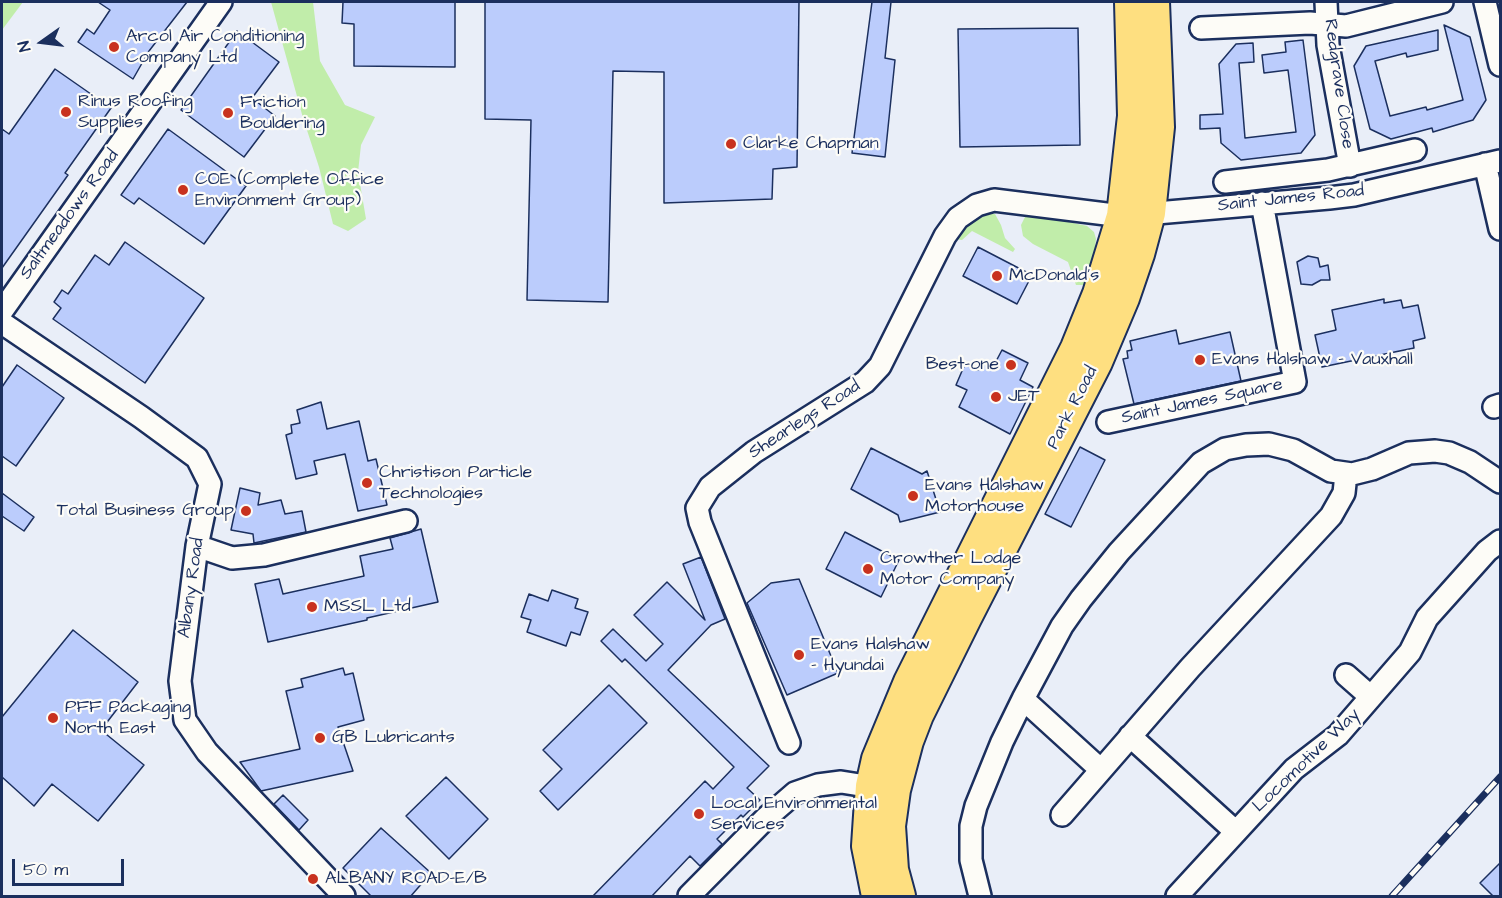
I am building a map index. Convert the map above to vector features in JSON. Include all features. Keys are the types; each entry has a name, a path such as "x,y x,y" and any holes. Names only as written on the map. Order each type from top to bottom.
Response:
{"highway":[{"name":"Park Road","path":"1130,2 1144,69"},
{"name":"Park Road","path":"883,788 877,759 909,682 1076,348 1098,294 1136,215 1133,116 1144,69 1154,2"},
{"path":"877,897 867,846 883,788"},
{"path":"883,788 893,870 900,897"}],"street":[{"name":"Saltmeadows Road","path":"2,311 221,2"},
{"name":"Redgrave Close","path":"1326,2 1330,58 1350,166"},
{"path":"1201,28 1310,23 1346,26 1442,2"},
{"path":"1485,2 1500,65"},
{"path":"1225,182 1350,166 1415,150"},
{"path":"1492,162 1500,229"},
{"name":"Saint James Road","path":"1136,215 1354,195 1492,162"},
{"name":"Shearlegs Road","path":"789,743 700,522 697,508 710,487 753,452 865,382 880,366 945,236 958,218 976,205 994,200 1136,215"},
{"name":"Saint James Square","path":"1108,422 1295,382 1262,204"},
{"name":"Albany Road","path":"2,323 141,417 197,458 210,484 197,546 180,681 185,720 207,752 345,897"},
{"path":"980,897 971,860 971,825 1002,742 1023,699 1062,626 1081,599 1119,552 1191,472 1211,456 1237,446 1269,444 1293,450 1330,471 1346,474 1372,469 1409,453 1435,451 1449,453 1470,462 1500,482"},
{"path":"1062,814 1331,516 1344,493 1346,474"},
{"path":"197,546 232,558 264,555 406,521"},
{"name":"Locomotive Way","path":"1178,897 1294,769 1307,757 1332,741 1410,652 1427,618 1487,551 1500,541"},
{"path":"1346,675 1371,697"},
{"path":"1023,699 1101,770"},
{"path":"1130,736 1236,832"},
{"path":"690,897 766,818 795,793 818,785 842,783 883,788"}],"green space":[{"path":"2,2 23,2 2,30"},
{"path":"271,2 313,2 320,61 345,105 375,117 361,145 358,172 366,219 348,231 333,224 319,167"},
{"path":"984,214 995,214 1005,238 1015,249 1013,252 972,231 962,240 953,239 969,221"},
{"path":"1033,214 1087,226 1094,232 1095,248 1084,285 1076,285 1068,262 1033,244 1023,236 1021,225 1025,217"}],"building":[{"path":"98,2 187,2 149,51 133,79 78,42 87,29 94,34 110,10"},
{"path":"343,2 455,2 455,67 354,66 354,24 342,23"},
{"name":"Clarke Chapman","path":"485,2 799,2 797,167 773,169 772,199 664,203 664,72 613,71 608,302 527,300 531,120 485,119"},
{"path":"872,2 891,2 885,58 895,60 885,157 852,153"},
{"path":"1444,25 1470,37 1486,100 1473,120 1433,132 1432,128 1391,139 1370,129 1354,66 1366,46 1438,30 1438,50 1407,57 1406,53 1375,61 1390,116 1426,107 1427,110 1463,100"},
{"path":"1078,28 1080,145 960,147 958,29"},
{"name":"Friction Bouldering","path":"237,31 279,62 252,98 275,116 244,157 181,110"},
{"path":"1303,40 1315,135 1301,153 1241,160 1221,143 1220,128 1200,129 1200,115 1223,114 1219,64 1236,44 1253,43 1254,62 1239,63 1245,138 1296,132 1288,70 1264,73 1262,55 1286,52 1285,42"},
{"path":"55,69 111,108 65,173 68,175 2,268 2,129 9,134"},
{"name":"COE (Complete Office Environment Group)","path":"168,129 246,186 204,244 139,198 134,204 121,195"},
{"path":"125,242 204,298 145,383 53,319 61,308 54,302 62,290 68,294 95,255 109,265"},
{"name":"McDonald's","path":"978,247 1032,275 1017,304 963,276"},
{"path":"1308,256 1318,258 1320,267 1328,265 1330,280 1321,280 1312,285 1301,284 1297,262"},
{"path":"1384,299 1384,303 1401,300 1403,308 1418,305 1425,338 1413,341 1414,348 1322,367 1315,335 1336,330 1332,310"},
{"path":"1176,330 1179,344 1230,332 1241,381 1134,404 1123,359 1128,358 1127,351 1132,350 1130,341"},
{"name":"JET","path":"1002,350 1028,363 1020,380 1033,387 1010,434 959,407 967,390 956,385 965,364 978,370 982,361 993,367"},
{"path":"17,365 64,398 16,466 2,456 2,387"},
{"path":"321,402 327,429 359,421 368,461 376,459 387,505 358,511 345,454 314,461 317,474 296,479 286,435 292,433 291,425 300,423 297,410"},
{"path":"1080,447 1105,460 1071,527 1045,514"},
{"path":"871,448 922,474 927,471 940,512 900,522 898,515 851,489"},
{"path":"240,488 260,493 258,505 281,500 285,514 302,511 306,532 254,543 253,534 231,530"},
{"path":"2,493 34,517 24,531 2,516"},
{"path":"421,529 438,602 268,642 255,584 279,579 283,594 364,576 360,556 393,549 390,538"},
{"path":"845,532 899,560 881,597 826,569"},
{"path":"701,557 725,619 711,625 668,670 769,766 747,788 760,800 717,839 722,844 700,866 690,856 651,897 592,897 705,781 713,789 734,767 625,659 622,662 601,641 613,629 646,661 663,644 634,615 667,582 705,620 683,564"},
{"path":"799,579 838,673 787,695 747,603 771,583"},
{"path":"552,590 578,599 575,608 588,612 580,635 571,632 566,646 527,632 531,620 521,617 529,594 548,601"},
{"name":"PFF Packaging North East","path":"73,630 138,682 101,730 144,765 98,821 52,784 34,806 2,777 2,717"},
{"name":"GB Lubricants","path":"343,668 345,675 353,673 364,720 338,727 353,771 261,791 240,762 300,749 286,691 303,687 301,679"},
{"path":"609,685 647,723 558,810 540,791 562,769 543,750"},
{"path":"446,777 488,819 449,859 406,816"},
{"path":"283,795 308,820 299,830 274,804"},
{"path":"381,828 431,873 410,897 372,897 343,868"},
{"path":"1500,863 1500,897 1494,897 1480,883"}],"railway":[{"path":"1392,896 1500,777"}],"place":[{"name":"Arcol Air Conditioning Company Ltd","path":"114,47"},
{"name":"Rinus Roofing Supplies","path":"66,112"},
{"name":"Friction Bouldering","path":"228,113"},
{"name":"Clarke Chapman","path":"731,144"},
{"name":"COE (Complete Office Environment Group)","path":"183,190"},
{"name":"McDonald's","path":"997,276"},
{"name":"Evans Halshaw - Vauxhall","path":"1200,360"},
{"name":"Best-one","path":"1011,365"},
{"name":"JET","path":"996,397"},
{"name":"Christison Particle Technologies","path":"367,483"},
{"name":"Evans Halshaw Motorhouse","path":"913,496"},
{"name":"Total Business Group","path":"246,511"},
{"name":"Crowther Lodge Motor Company","path":"868,569"},
{"name":"MSSL Ltd","path":"312,607"},
{"name":"Evans Halshaw - Hyundai","path":"799,655"},
{"name":"PFF Packaging North East","path":"53,718"},
{"name":"GB Lubricants","path":"320,738"},
{"name":"Local Environmental Services","path":"699,814"},
{"name":"ALBANY ROAD-E/B","path":"313,879"}]}
